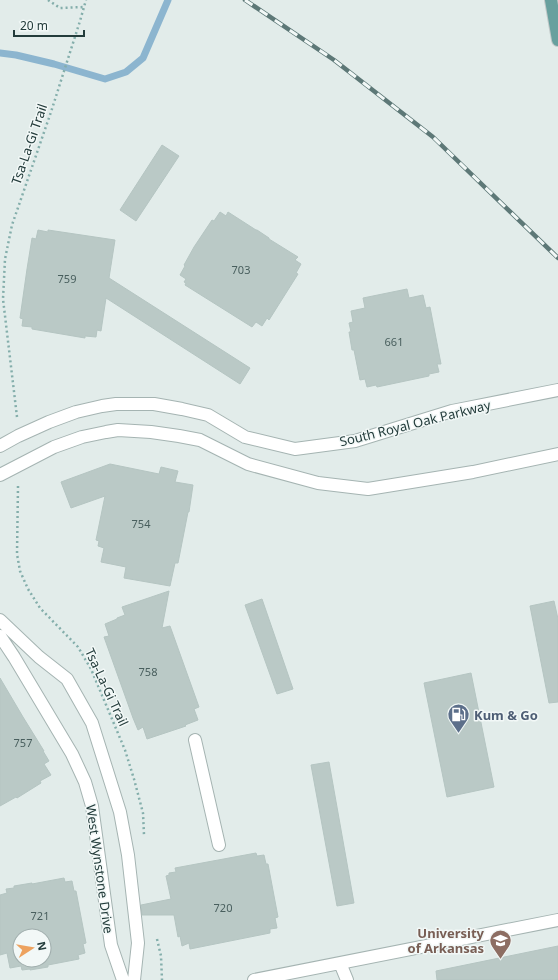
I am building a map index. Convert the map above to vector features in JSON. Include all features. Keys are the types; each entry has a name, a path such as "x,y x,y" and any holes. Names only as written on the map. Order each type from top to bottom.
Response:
{"main road":[{"path":"551,0 558,40"}],"street":[{"name":"South Royal Oak Parkway","path":"0,446 49,422 76,412 116,404 154,404 208,415 245,437 295,448 355,441 452,411 558,390"},
{"path":"0,475 54,447 82,437 118,430 151,432 200,440 248,464 318,483 368,489 473,472 558,454"},
{"name":"West Wynstone Drive","path":"0,620 39,657 67,679 92,723 120,812 128,855 138,943 134,980"},
{"name":"West Wynstone Drive","path":"0,636 68,748 84,782 92,806 111,945 123,980"},
{"path":"195,740 219,845"},
{"path":"254,980 558,920"},
{"path":"340,963 347,980"}],"path":[{"path":"48,0 60,8 84,7"},
{"name":"Tsa-La-Gi Trail","path":"18,436 3,299 5,259 12,225 51,112 86,0"},
{"name":"Tsa-La-Gi Trail","path":"18,465 17,554 20,571 40,608 78,648 91,669 124,750 134,779 143,813 144,835"},
{"path":"157,937 161,956 162,980"}],"building":[{"path":"162,145 179,156 136,221 120,210"},
{"path":"220,212 226,216 228,212 257,230 298,257 295,260 301,264 296,273 298,274 269,320 267,318 262,326 256,322 252,327 185,285 186,283 184,282 186,279 180,275 194,247 212,220 214,221"},
{"path":"38,230 48,232 48,230 115,240 109,278 250,368 240,384 106,298 101,331 97,330 96,337 85,336 85,338 22,326 23,319 20,318 32,238 36,239"},
{"path":"407,289 409,298 423,295 426,308 430,307 441,364 437,364 439,372 429,374 429,376 377,387 376,385 367,387 365,379 360,380 354,350 352,350 349,332 351,332 349,323 353,322 351,311 365,308 363,298"},
{"path":"110,464 159,474 161,467 178,471 175,482 193,485 178,563 175,563 170,586 124,578 126,567 101,562 104,548 98,546 99,541 96,540 105,496 71,508 61,482"},
{"path":"169,591 162,628 170,626 199,707 194,709 198,720 185,725 186,726 147,739 143,727 138,730 133,718 104,637 109,636 105,624 125,615 122,607"},
{"path":"262,599 293,689 277,694 245,605"},
{"path":"554,601 558,619 558,702 549,703 530,606"},
{"name":"Kum & Go","path":"471,673 494,787 447,797 424,683"},
{"path":"0,678 44,751 49,761 44,764 51,775 17,798 16,797 0,806"},
{"path":"329,762 354,903 337,906 311,765"},
{"path":"256,853 257,856 264,855 266,864 268,864 278,917 275,918 277,928 270,929 270,933 190,949 189,943 182,946 180,936 178,937 174,915 142,915 141,905 171,899 166,876 169,875 169,873 176,872 175,868"},
{"path":"64,878 65,882 72,881 74,891 76,891 86,943 83,944 85,953 78,955 79,959 52,964 52,928 12,928 12,968 10,968 7,953 0,955 0,895 7,893 6,889 14,888 14,886"},
{"path":"558,946 558,980 437,980 436,971"},
{"path":"22,968 42,968 30,970 22,970"}],"waterway":[{"path":"0,53 16,55 54,64 105,79 126,72 143,58 168,0"}],"railway":[{"path":"245,0 334,60 433,137 558,258"}],"place":[{"name":"Kum & Go","path":"459,734"},
{"name":"University of Arkansas","path":"500,960"}]}
